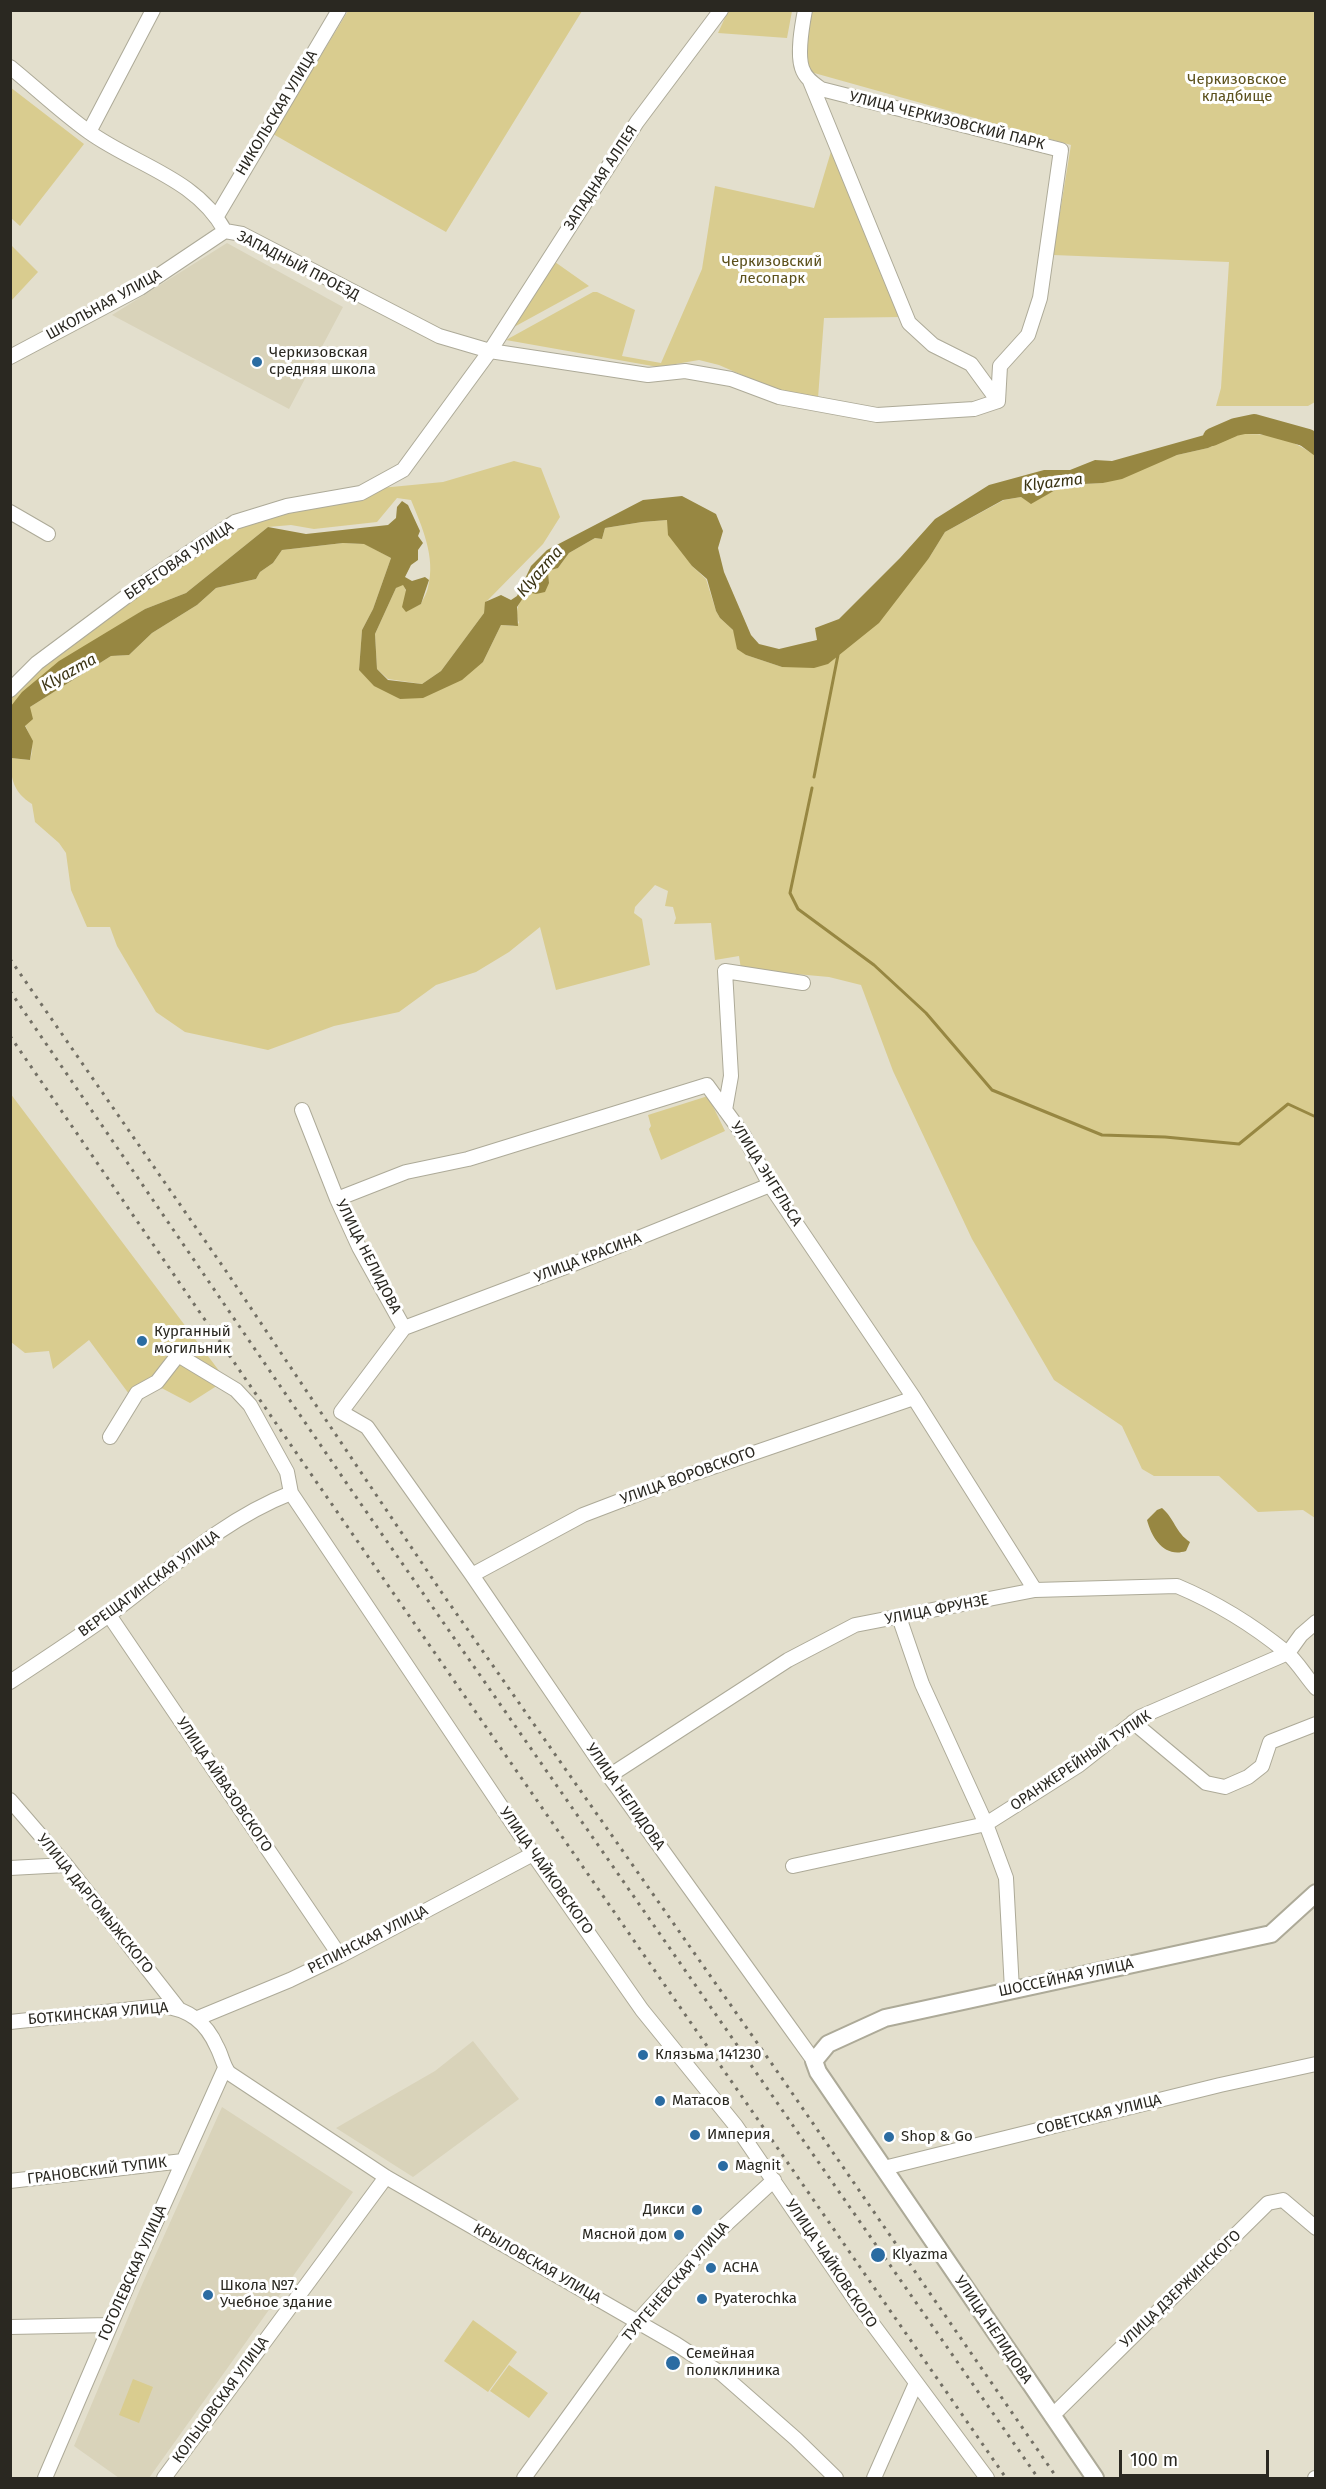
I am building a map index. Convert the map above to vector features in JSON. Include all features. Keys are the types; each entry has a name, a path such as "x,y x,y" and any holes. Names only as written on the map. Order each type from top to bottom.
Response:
{"main road":[{"name":"ШОССЕЙНАЯ УЛИЦА","path":"814,2061 828,2044 885,2018 1271,1934 1316,1893"},
{"name":"УЛИЦА НЕЛИДОВА","path":"814,2061 818,2072 1095,2478"}],"street":[{"path":"89,132 153,10"},
{"name":"НИКОЛЬСКАЯ УЛИЦА","path":"217,216 339,10"},
{"name":"ЗАПАДНАЯ АЛЛЕЯ","path":"490,351 636,122 721,10"},
{"path":"490,351 648,375 685,371 731,379 779,397 877,415 974,409 998,401 971,364 933,345 909,323 810,81 801,68 800,31 805,10"},
{"name":"ЗАПАДНЫЙ ПРОЕЗД","path":"10,67 89,132 192,191 217,216 225,231 242,234 439,336 490,351"},
{"name":"УЛИЦА ЧЕРКИЗОВСКИЙ ПАРК","path":"810,81 821,89 1061,150 1040,298 1028,335 1000,366 998,401"},
{"name":"ШКОЛЬНАЯ УЛИЦА","path":"10,357 140,288 225,231"},
{"name":"БЕРЕГОВАЯ УЛИЦА","path":"10,690 37,663 152,578 235,522 287,506 361,493 403,470 490,351"},
{"path":"10,512 48,534"},
{"path":"725,1110 731,1076 725,971 803,983"},
{"name":"УЛИЦА ЭНГЕЛЬСА","path":"337,1199 406,1172 468,1159 707,1085 744,1136 770,1185 914,1398 1035,1590"},
{"name":"УЛИЦА НЕЛИДОВА","path":"302,1110 337,1199 359,1247 404,1328 341,1412 367,1427 472,1575 609,1776 814,2061"},
{"name":"УЛИЦА КРАСИНА","path":"404,1328 576,1263 770,1185"},
{"name":"УЛИЦА ЧАЙКОВСКОГО","path":"110,1437 137,1393 157,1382 178,1355 236,1389 250,1405 287,1472 291,1493 533,1854 642,2010 736,2126 857,2303 987,2478"},
{"name":"УЛИЦА ВОРОВСКОГО","path":"472,1575 583,1515 672,1480 914,1398"},
{"name":"ВЕРЕЩАГИНСКАЯ УЛИЦА","path":"10,1682 109,1615 180,1558 267,1502 291,1493"},
{"name":"УЛИЦА ФРУНЗЕ","path":"609,1776 788,1660 855,1625 1035,1590 1177,1586 1194,1593 1244,1623 1288,1653 1316,1688"},
{"name":"УЛИЦА АЙВАЗОВСКОГО","path":"109,1615 340,1956"},
{"path":"899,1617 922,1684 987,1824 1006,1878 1012,1990"},
{"name":"ОРАНЖЕРЕЙНЫЙ ТУПИК","path":"793,1866 987,1824 1079,1765 1140,1717 1288,1653 1301,1635 1316,1622"},
{"path":"1133,1722 1206,1783 1224,1787 1248,1777 1262,1767 1270,1742 1316,1724"},
{"name":"УЛИЦА ДАРГОМЫЖСКОГО","path":"10,1800 66,1865 178,2008"},
{"name":"РЕПИНСКАЯ УЛИЦА","path":"198,2018 340,1956 533,1854"},
{"path":"10,1868 66,1865"},
{"name":"БОТКИНСКАЯ УЛИЦА","path":"10,2022 162,2006 178,2008 198,2018"},
{"path":"198,2018 217,2047 225,2068"},
{"name":"СОВЕТСКАЯ УЛИЦА","path":"884,2168 1209,2087 1316,2064"},
{"name":"ГОГОЛЕВСКАЯ УЛИЦА","path":"45,2478 110,2325 225,2068"},
{"name":"КРЫЛОВСКАЯ УЛИЦА","path":"225,2068 248,2086 386,2176 676,2344 722,2374 796,2439 836,2478"},
{"name":"ГРАНОВСКИЙ ТУПИК","path":"10,2181 183,2160"},
{"name":"КОЛЬЦОВСКАЯ УЛИЦА","path":"164,2478 386,2176"},
{"name":"ТУРГЕНЕВСКАЯ УЛИЦА","path":"524,2478 637,2322 723,2227 774,2180"},
{"name":"УЛИЦА ДЗЕРЖИНСКОГО","path":"1052,2416 1268,2203 1283,2200 1316,2228"},
{"path":"10,2327 110,2325"},
{"path":"874,2478 916,2383"}],"shaded area":[{"name":"Черкизовская средняя школа","path":"227,243 343,307 289,409 112,315"},
{"path":"473,2041 519,2099 413,2177 336,2128 435,2071"},
{"name":"Школа №7. Учебное здание","path":"222,2107 353,2192 149,2478 119,2478 74,2446 141,2287"}],"green space":[{"path":"348,11 582,11 446,232 273,134"},
{"path":"728,11 792,11 787,38 718,33"},
{"name":"Черкизовское кладбище","path":"811,11 1315,11 1315,402 1308,406 1216,406 1221,388 1229,262 1053,255 1071,145 807,71 807,32"},
{"path":"10,87 84,144 20,226 11,218"},
{"name":"Черкизовский лесопарк","path":"836,135 903,317 824,318 818,398 779,391 719,365 699,360 658,367 506,340 593,292 597,292 635,310 622,356 661,363 702,269 715,186 814,208"},
{"path":"11,245 38,272 10,301"},
{"path":"555,262 589,286 503,333"},
{"path":"1240,434 1280,437 1316,456 1315,1518 1303,1510 1258,1512 1219,1476 1154,1476 1142,1469 1122,1426 1054,1380 972,1239 893,1071 861,985 829,977 741,969 739,956 715,960 711,923 674,924 676,918 673,907 665,906 668,891 655,885 635,907 634,913 642,919 650,965 556,990 540,927 509,952 476,972 436,985 399,1012 334,1026 268,1050 185,1032 156,1012 117,946 110,927 87,927 71,890 66,853 59,843 35,822 32,804 17,790 12,779 10,758 30,760 32,742 25,725 30,707 111,656 129,655 152,633 197,605 216,588 256,579 260,572 273,563 282,550 343,543 365,544 391,558 373,609 362,630 359,670 400,699 483,662 501,625 514,626 519,623 518,608 524,597 549,583 548,571 558,568 569,553 595,538 602,539 605,528 642,522 667,520 692,566 706,579 716,611 733,630 746,655 782,667 929,558 945,532 1004,500 1021,497 1031,503 1064,485 1103,483 1177,455 1208,448"},
{"path":"514,461 541,468 560,517 543,544 486,602 484,613 441,671 422,684 388,679 377,669 375,634 396,588 403,584 406,591 406,611 421,604 430,576 427,542 411,500 397,498 377,522 314,529 291,525 268,527 186,593 145,609 110,632 11,706 11,690 235,522 350,491 443,482"},
{"path":"10,1093 226,1380 190,1403 152,1383 129,1394 89,1340 53,1369 49,1351 25,1353 11,1342"},
{"path":"708,1096 725,1131 661,1160 649,1129 651,1126 648,1115"},
{"path":"473,2320 517,2352 488,2392 444,2361"},
{"path":"509,2365 548,2393 529,2418 490,2391"},
{"path":"133,2379 153,2387 139,2423 119,2415"}],"water":[{"path":"1247,423 1275,425 1315,436 1315,456 1300,445 1273,434 1240,434 1208,448 1177,455 1122,479 1103,483 1064,485 1031,504 1021,497 1003,500 945,532 929,558 879,623 828,664 814,668 782,667 746,655 737,649 733,630 716,611 707,579 692,566 668,535 667,520 605,528 602,539 595,538 569,553 558,568 548,571 549,583 545,592 536,594 527,592 517,607 518,626 501,625 483,662 462,680 423,698 400,699 374,686 359,670 362,630 373,609 391,558 364,544 343,543 282,550 273,563 260,572 256,579 216,588 197,605 152,633 129,655 111,656 30,707 33,719 25,726 33,741 30,760 11,758 11,706 22,692 59,661 145,609 186,593 268,527 306,534 388,525 396,518 397,507 402,501 408,505 420,531 418,536 423,543 418,550 418,560 411,565 405,577 412,581 425,577 429,580 421,604 406,612 402,607 406,590 403,585 396,588 375,634 377,669 388,680 422,684 441,671 484,613 485,602 501,595 511,600 517,596 531,566 547,550 643,500 682,496 716,514 723,531 718,548 724,572 751,635 759,644 779,649 817,640 815,628 839,619 935,519 989,485 1044,470 1070,470 1095,460 1112,461"},
{"path":"1162,1508 1181,1534 1190,1542 1186,1551 1172,1552 1166,1549 1152,1534 1147,1520"}],"waterway":[{"name":"Klyazma","path":"1212,437 1235,427 1254,423 1308,438 1316,443"},
{"path":"814,777 838,655"},
{"path":"812,788 790,893 798,909 874,965 926,1013 992,1090 1102,1135 1165,1137 1239,1144 1288,1104 1316,1117"}],"railway":[{"path":"10,959 226,1271 442,1593 779,2074 1057,2478"},
{"path":"10,991 354,1494 1038,2478"},
{"path":"10,1036 1006,2478"}],"place":[{"name":"Черкизовская средняя школа","path":"257,362"},
{"name":"Курганный могильник","path":"142,1341"},
{"name":"Клязьма 141230","path":"643,2055"},
{"name":"Матасов","path":"660,2101"},
{"name":"Империя","path":"695,2135"},
{"name":"Shop & Go","path":"889,2137"},
{"name":"Magnit","path":"723,2166"},
{"name":"Дикси","path":"697,2210"},
{"name":"Мясной дом","path":"679,2235"},
{"name":"Klyazma","path":"878,2255"},
{"name":"АСНА","path":"711,2268"},
{"name":"Школа №7. Учебное здание","path":"208,2295"},
{"name":"Pyaterochka","path":"702,2299"},
{"name":"Семейная поликлиника","path":"673,2363"}]}
